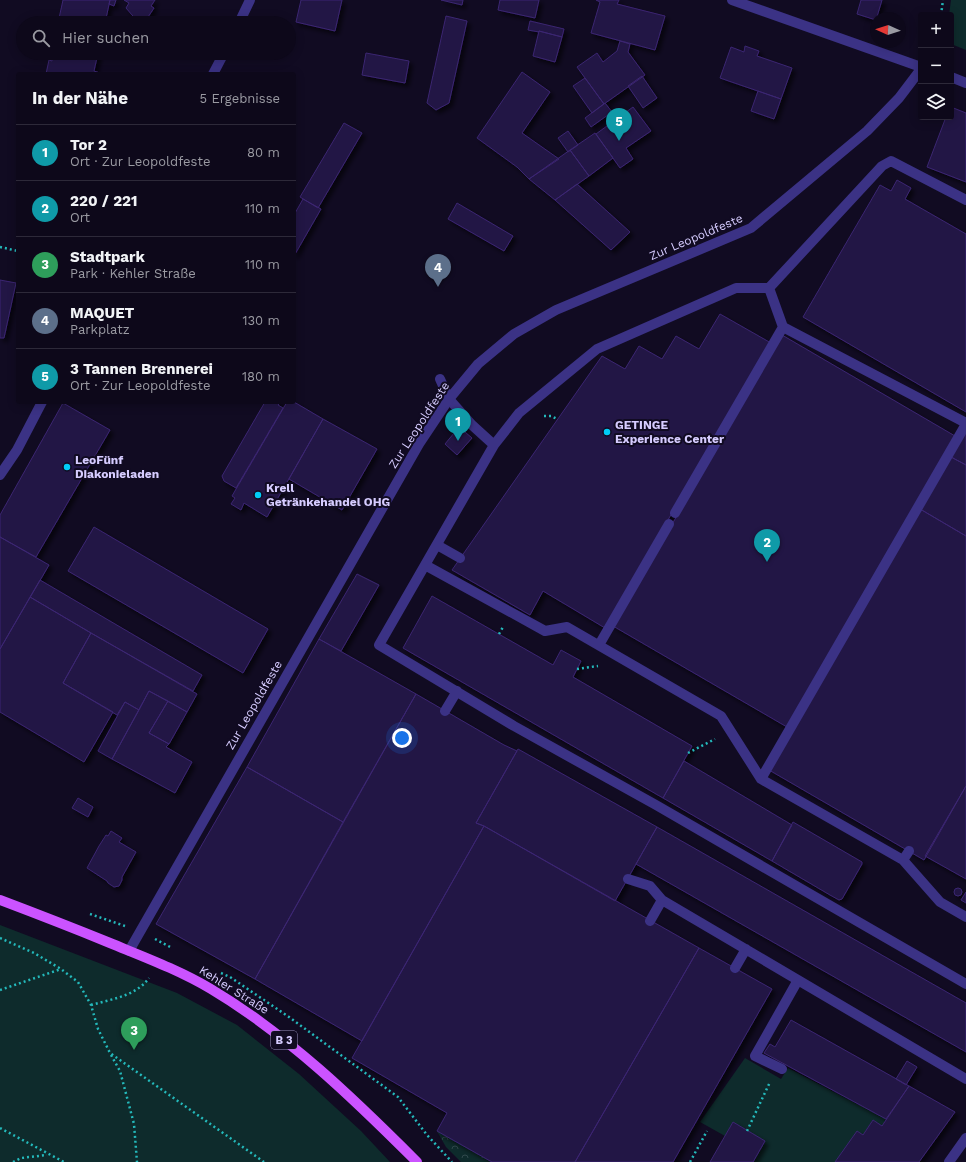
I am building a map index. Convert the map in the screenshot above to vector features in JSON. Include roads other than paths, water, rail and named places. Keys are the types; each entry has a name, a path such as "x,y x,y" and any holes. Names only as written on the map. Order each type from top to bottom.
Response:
{"main road":[{"name":"Kehler Straße","path":"0,900 129,950 160,963 210,988 251,1014 288,1042 368,1113 417,1162"}],"street":[{"path":"242,16 250,0"},
{"path":"732,0 918,67"},
{"path":"214,72 220,60"},
{"name":"Zur Leopoldfeste","path":"129,950 419,444 449,399 478,364 514,334 556,310 751,228 867,131 899,98 918,72"},
{"path":"954,78 966,83"},
{"path":"966,200 891,161 882,166 769,288 736,288 596,349 519,413 494,445 379,646 514,726 656,805 966,984"},
{"path":"761,779 784,742 966,423 784,326 769,288"},
{"path":"675,513 784,326"},
{"path":"440,379 449,399 472,425 494,445"},
{"path":"0,475 17,450 41,404"},
{"path":"599,645 669,524"},
{"path":"437,545 460,558"},
{"path":"425,565 545,631 567,627 721,716 761,779 903,860 940,902 966,917"},
{"path":"445,711 457,691"},
{"path":"903,860 909,851"},
{"path":"628,879 650,886 662,900 966,1079"},
{"path":"650,921 662,900"},
{"path":"735,968 746,949"},
{"path":"779,1068 755,1056 798,980"},
{"path":"949,1162 966,1138"}],"place":[{"name":"3 Tannen Brennerei","path":"619,141"},
{"name":"MAQUET","path":"438,287"},
{"name":"GETINGE Experience Center","path":"607,432"},
{"name":"Tor 2","path":"458,441"},
{"name":"LeoFünf Diakonieladen","path":"67,467"},
{"name":"Krell Getränkehandel OHG","path":"258,495"},
{"name":"220 / 221","path":"767,562"},
{"name":"Stadtpark","path":"134,1050"}]}
